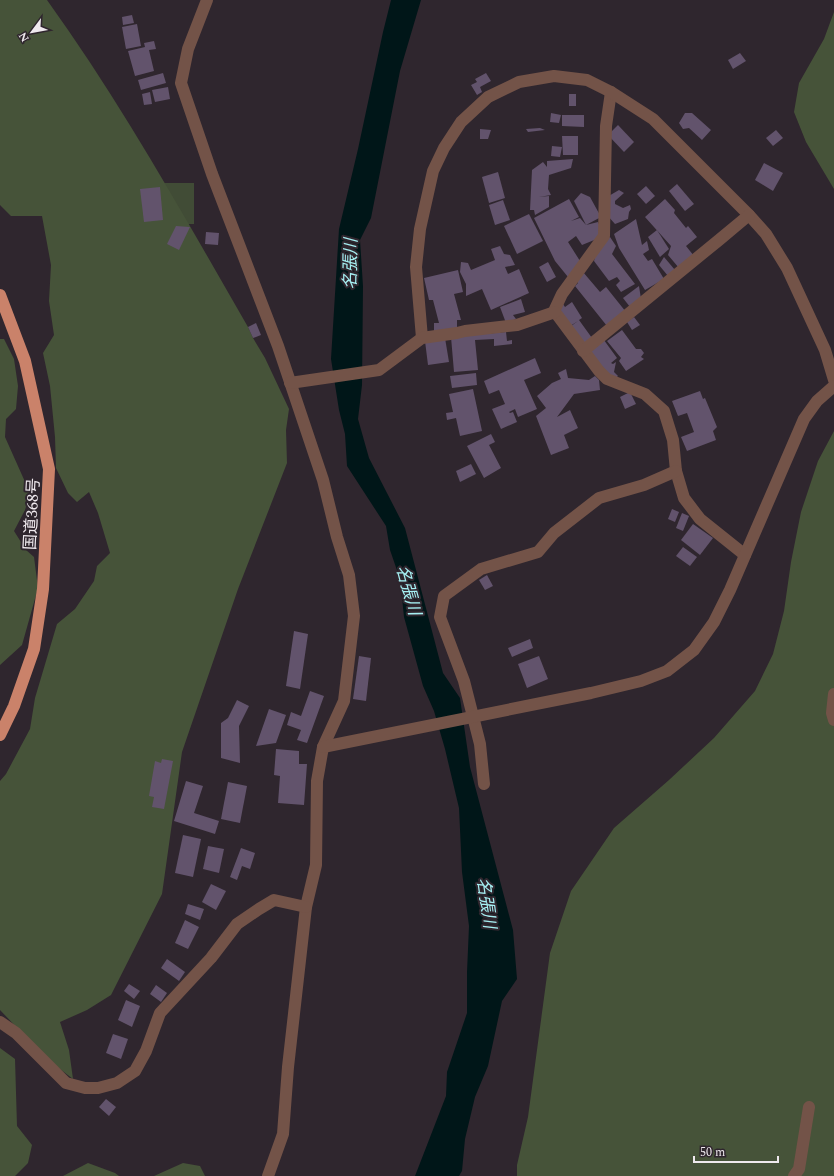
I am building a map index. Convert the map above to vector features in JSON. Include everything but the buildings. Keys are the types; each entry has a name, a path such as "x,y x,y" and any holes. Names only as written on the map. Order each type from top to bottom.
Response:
{"highway":[{"name":"国道368号","path":"0,295 25,361 49,469 43,589 34,648 14,706 0,735"}],"street":[{"path":"207,0 188,50 181,83 212,174 278,346 323,480 337,537 349,575 354,616 344,701 323,747 317,781 316,865 306,907 288,1067 283,1134 268,1176"},
{"path":"422,338 416,266 420,229 433,171 444,148 460,122 488,97 519,82 554,76 587,80 611,92 653,119 749,215 766,234 787,268 825,350 834,380"},
{"path":"611,92 606,126 604,236 562,294 555,312 583,351 607,379 645,394 664,411 674,440 676,471 684,498 700,518 745,555"},
{"path":"583,351 749,215"},
{"path":"290,383 379,370 422,338 457,333 465,330 517,325 555,312"},
{"path":"323,747 591,693 641,681 667,671 694,650 714,622 730,590 804,419 817,401 834,386"},
{"path":"484,784 480,744 473,716 464,682 440,617 444,596 481,569 538,552 554,533 599,498 644,485 676,471"},
{"path":"834,694 832,713 834,720"},
{"path":"0,1022 16,1033 66,1083 85,1088 98,1088 117,1083 135,1071 146,1051 160,1012 212,958 237,924 274,900 306,907"},
{"path":"794,1176 799,1169 809,1107"}],"green space":[{"path":"0,0 47,0 75,39 127,120 176,202 265,358 289,409 286,430 287,463 238,589 182,752 162,894 111,995 87,1010 60,1022 69,1050 73,1079 47,1059 0,1010 0,781 6,774 30,729 35,698 57,624 75,609 94,581 97,566 110,553 98,513 89,492 77,502 68,493 56,468 55,437 50,386 43,353 54,335 49,301 51,265 42,216 11,216 0,205"},
{"path":"834,12 834,189 806,142 794,112 799,83 824,39"},
{"path":"163,183 194,183 194,224 164,224"},
{"path":"0,339 4,339 14,359 18,386 16,409 6,419 5,437 30,493 25,510 14,531 26,550 34,557 38,588 22,645 0,665"},
{"path":"834,431 834,1176 517,1176 517,1165 528,1117 550,953 571,891 614,828 714,738 755,691 773,654 784,611 791,562 801,512 818,461"},
{"path":"0,1048 15,1059 17,1126 32,1145 28,1163 15,1176 0,1176"},
{"path":"88,1163 115,1173 119,1176 63,1176"},
{"path":"183,1163 200,1166 205,1176 154,1176"}],"water":[{"name":"名張川","path":"391,0 421,0 400,71 371,218 360,240 363,286 362,385 358,419 369,458 405,528 443,673 460,698 470,767 513,930 517,979 502,1001 488,1066 475,1097 465,1139 462,1171 459,1176 415,1176 446,1096 447,1072 467,1013 469,926 462,872 459,808 445,749 434,711 423,686 404,617 400,579 390,550 386,526 347,466 345,434 339,410 331,359 339,229"}]}
